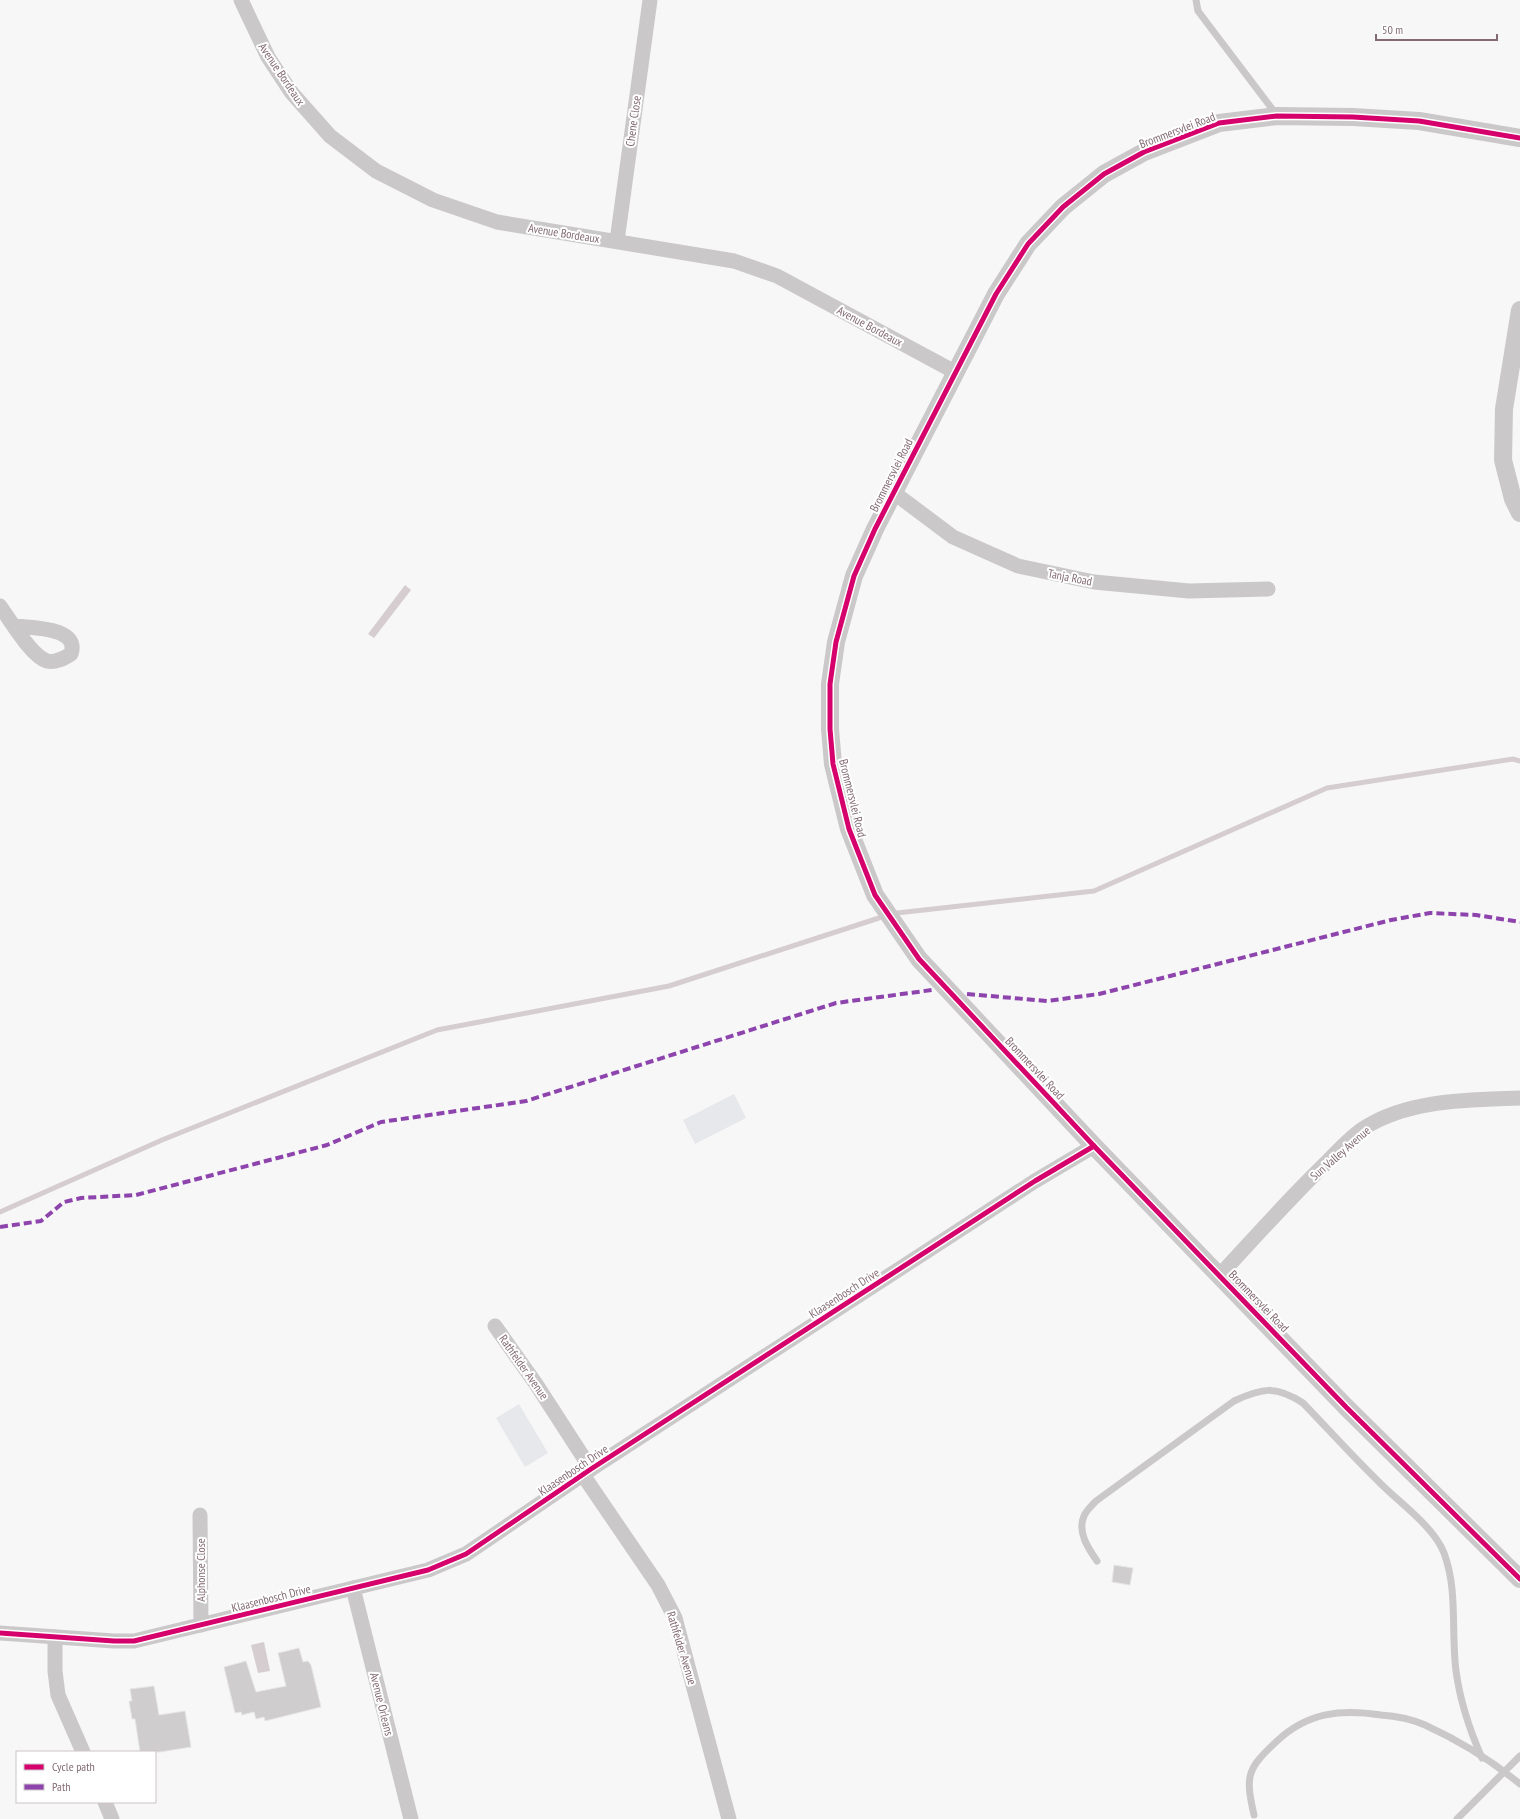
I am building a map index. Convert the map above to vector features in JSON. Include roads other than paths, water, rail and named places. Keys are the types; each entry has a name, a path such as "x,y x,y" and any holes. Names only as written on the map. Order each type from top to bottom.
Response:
{"street":[{"name":"Avenue Bordeaux","path":"241,0 268,57 291,92 330,136 376,171 433,200 497,222 734,261 777,276 955,372"},
{"name":"Chene Close","path":"617,241 650,0"},
{"name":"Brommersvlei Road","path":"1520,138 1419,121 1353,117 1277,116 1219,124 1144,152 1104,174 1063,207 1028,244 996,294 893,492 854,576 836,642 830,684 830,729 833,764 849,829 875,895 919,959 1094,1146 1346,1406 1520,1579"},
{"path":"1520,310 1504,409 1503,460 1513,499 1520,513"},
{"name":"Tanja Road","path":"893,492 953,537 1018,566 1094,582 1189,591 1268,589"},
{"path":"0,606 15,626"},
{"name":"Sun Valley Avenue","path":"1220,1275 1299,1189 1364,1128 1390,1116 1421,1106 1456,1100 1520,1098"},
{"name":"Klaasenbosch Drive","path":"0,1633 134,1641 428,1570 458,1558 587,1472 1035,1181 1094,1146"},
{"name":"Rathfelder Avenue","path":"495,1326 536,1384 587,1472 658,1585 675,1618 729,1819"},
{"name":"Alphonse Close","path":"200,1515 201,1626"},
{"name":"Avenue Orleans","path":"353,1588 411,1819"},
{"path":"55,1637 55,1671 58,1695 83,1751"},
{"path":"105,1803 112,1819"}],"lane":[{"path":"1196,0 1198,10 1277,116"},
{"path":"1097,1560 1086,1546 1082,1528 1084,1516 1096,1501 1234,1401 1255,1391 1268,1390 1282,1392 1293,1397 1303,1403 1381,1485 1433,1534 1444,1552 1449,1572 1453,1604 1456,1670 1474,1740 1482,1758"},
{"path":"1254,1815 1249,1791 1251,1769 1267,1750 1288,1730 1314,1718 1342,1711 1400,1717 1424,1725 1482,1758 1520,1784"},
{"path":"1457,1819 1520,1756"}],"waterway":[{"path":"897,913 1094,891 1327,788 1513,759 1520,761"},
{"path":"0,1212 162,1140 437,1030 669,986 879,918"}]}
